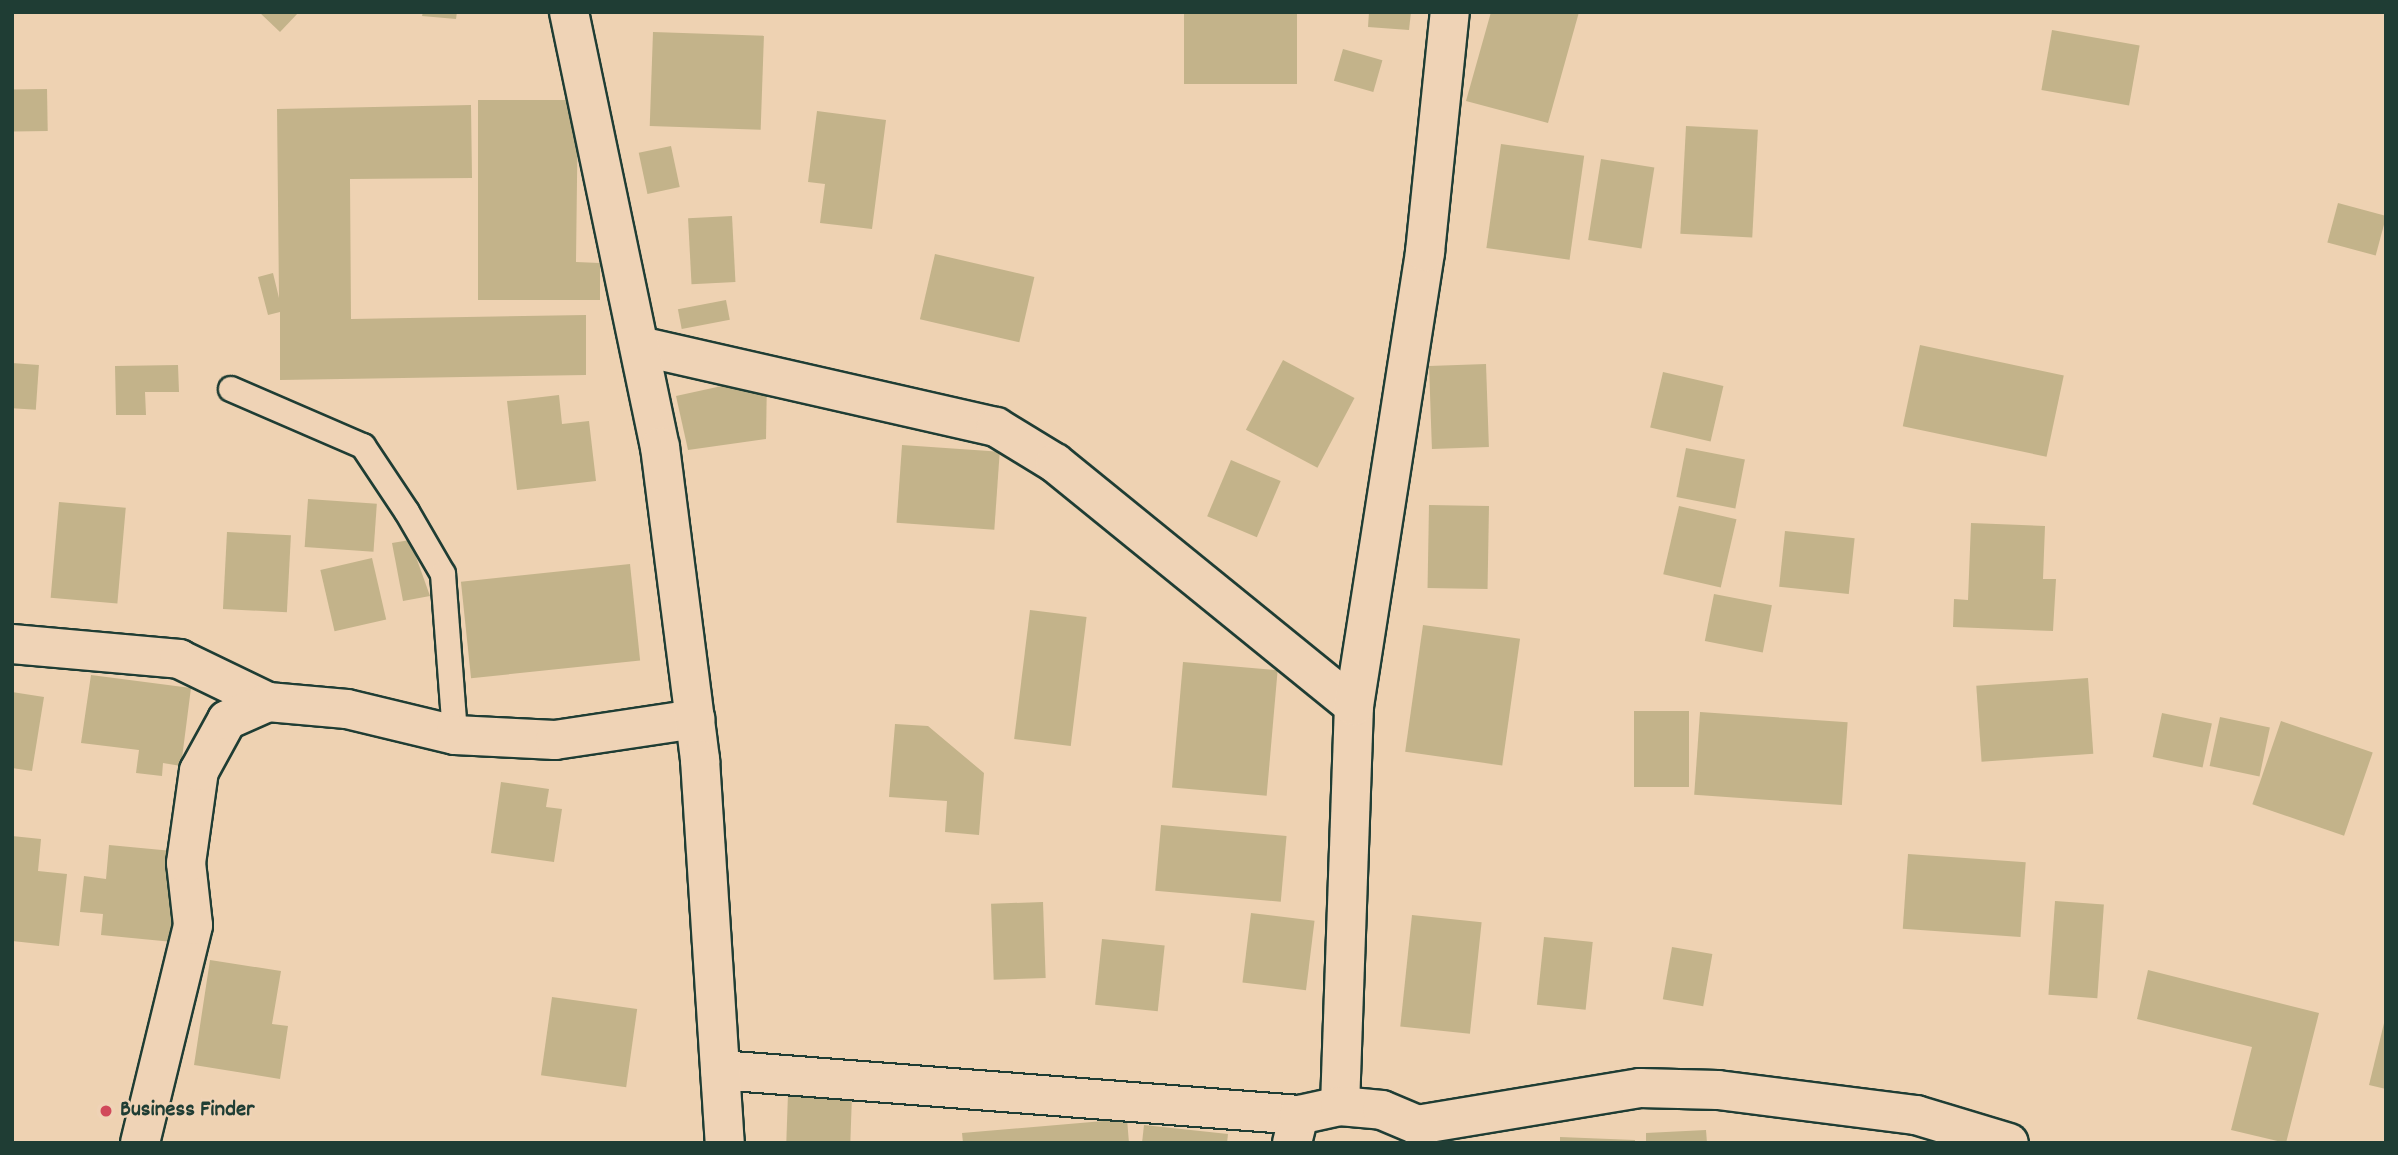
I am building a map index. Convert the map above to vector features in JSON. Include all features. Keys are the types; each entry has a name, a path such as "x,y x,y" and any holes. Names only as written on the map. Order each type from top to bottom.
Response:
{"street":[{"path":"569,12 643,347 695,719 725,1143"},
{"path":"1340,1106 1354,706 1424,252 1450,12"},
{"path":"643,347 996,427 1055,463 1354,706"},
{"path":"12,644 179,659 268,702 347,709 455,735 555,740 695,719"},
{"path":"140,1143 193,925 186,863 199,771 227,720 268,702"},
{"path":"720,1070 1296,1129 1340,1106 1382,1110 1417,1125 1640,1088 1718,1090 1916,1115 2009,1143"}],"lane":[{"path":"231,389 363,446 407,512 443,574 455,735"}],"building":[{"path":"259,12 299,12 280,32"},
{"path":"423,12 457,12 456,19 422,16"},
{"path":"1369,12 1411,12 1409,30 1368,27"},
{"path":"1491,12 1579,12 1548,123 1466,101"},
{"path":"1184,14 1297,14 1297,84 1184,84"},
{"path":"2052,30 2140,45 2129,106 2041,90"},
{"path":"653,32 764,36 761,130 650,126"},
{"path":"1343,49 1382,60 1373,92 1334,81"},
{"path":"47,89 48,131 13,132 12,90"},
{"path":"478,100 578,100 576,262 600,263 600,300 478,300"},
{"path":"471,105 472,178 350,179 351,319 586,315 586,375 280,380 280,312 268,315 258,277 273,273 279,298 277,109"},
{"path":"817,111 886,120 872,229 820,223 825,184 808,182"},
{"path":"1686,126 1758,130 1752,238 1680,234"},
{"path":"1501,144 1584,156 1570,260 1486,248"},
{"path":"671,146 680,187 647,194 639,153"},
{"path":"1601,159 1654,167 1642,248 1588,240"},
{"path":"2338,203 2386,216 2376,256 2327,243"},
{"path":"732,216 735,282 692,284 688,218"},
{"path":"935,254 1034,277 1019,342 920,319"},
{"path":"726,300 730,320 682,329 678,309"},
{"path":"1920,345 2064,376 2047,457 1903,426"},
{"path":"1283,360 1355,398 1317,468 1246,430"},
{"path":"12,363 39,365 36,410 12,408"},
{"path":"1486,364 1489,447 1432,449 1429,366"},
{"path":"178,365 179,392 145,392 146,415 116,415 115,366"},
{"path":"1663,372 1723,386 1711,441 1650,428"},
{"path":"767,376 766,439 688,450 676,396"},
{"path":"559,395 562,424 589,421 596,481 517,490 507,401"},
{"path":"902,445 1000,452 994,530 897,523"},
{"path":"1686,448 1745,459 1735,509 1676,497"},
{"path":"1231,460 1281,481 1257,537 1207,516"},
{"path":"308,499 377,504 373,552 305,547"},
{"path":"59,502 126,508 117,603 51,598"},
{"path":"1429,505 1489,506 1488,589 1428,588"},
{"path":"1679,506 1736,519 1721,587 1663,574"},
{"path":"1971,523 2045,526 2043,579 2056,579 2053,631 1953,627 1954,599 1968,600"},
{"path":"1785,531 1855,538 1849,594 1779,587"},
{"path":"227,532 291,535 287,612 223,609"},
{"path":"410,540 430,596 403,601 392,543"},
{"path":"372,558 386,619 335,631 320,570"},
{"path":"630,564 640,660 471,678 461,582"},
{"path":"1714,594 1772,605 1763,652 1705,641"},
{"path":"1030,610 1087,617 1071,746 1014,739"},
{"path":"1423,625 1520,639 1502,765 1405,752"},
{"path":"1183,662 1278,670 1267,796 1172,788"},
{"path":"91,675 191,688 181,766 163,763 162,776 136,773 139,750 81,743"},
{"path":"2088,678 2093,754 1982,762 1976,686"},
{"path":"12,692 44,697 32,771 12,768"},
{"path":"1634,711 1689,711 1689,787 1634,787"},
{"path":"1700,712 1848,722 1842,805 1694,795"},
{"path":"2162,713 2212,724 2203,768 2153,757"},
{"path":"2220,717 2270,728 2259,777 2210,766"},
{"path":"2281,721 2373,753 2344,836 2252,804"},
{"path":"895,724 928,726 984,773 979,835 945,832 947,801 889,797"},
{"path":"501,782 549,789 546,807 562,809 554,862 491,853"},
{"path":"1161,825 1287,836 1281,902 1155,891"},
{"path":"12,836 41,839 38,871 67,874 59,946 12,941"},
{"path":"109,845 183,852 173,942 101,935 103,914 80,912 84,876 106,879"},
{"path":"1908,854 2026,862 2020,937 1903,929"},
{"path":"2055,901 2104,904 2097,998 2048,995"},
{"path":"1043,902 1046,978 994,980 991,904"},
{"path":"1251,913 1315,921 1306,990 1242,982"},
{"path":"1412,915 1482,922 1470,1034 1400,1026"},
{"path":"1544,937 1593,942 1586,1010 1537,1005"},
{"path":"1102,939 1165,946 1158,1011 1095,1005"},
{"path":"1672,947 1712,954 1703,1006 1663,999"},
{"path":"210,960 281,971 272,1024 288,1026 280,1079 194,1065"},
{"path":"2148,970 2319,1013 2286,1143 2231,1130 2252,1047 2137,1019"},
{"path":"552,997 637,1009 626,1087 541,1075"},
{"path":"2386,1019 2386,1089 2369,1085"},
{"path":"789,1065 853,1067 850,1143 786,1143"},
{"path":"1127,1119 1129,1143 963,1143 962,1133"},
{"path":"1144,1125 1228,1134 1227,1143 1142,1143"},
{"path":"1706,1130 1707,1143 1646,1143 1646,1133"},
{"path":"1560,1137 1635,1140 1635,1143 1560,1143"}],"place":[{"name":"Business Finder","path":"106,1111"}]}
